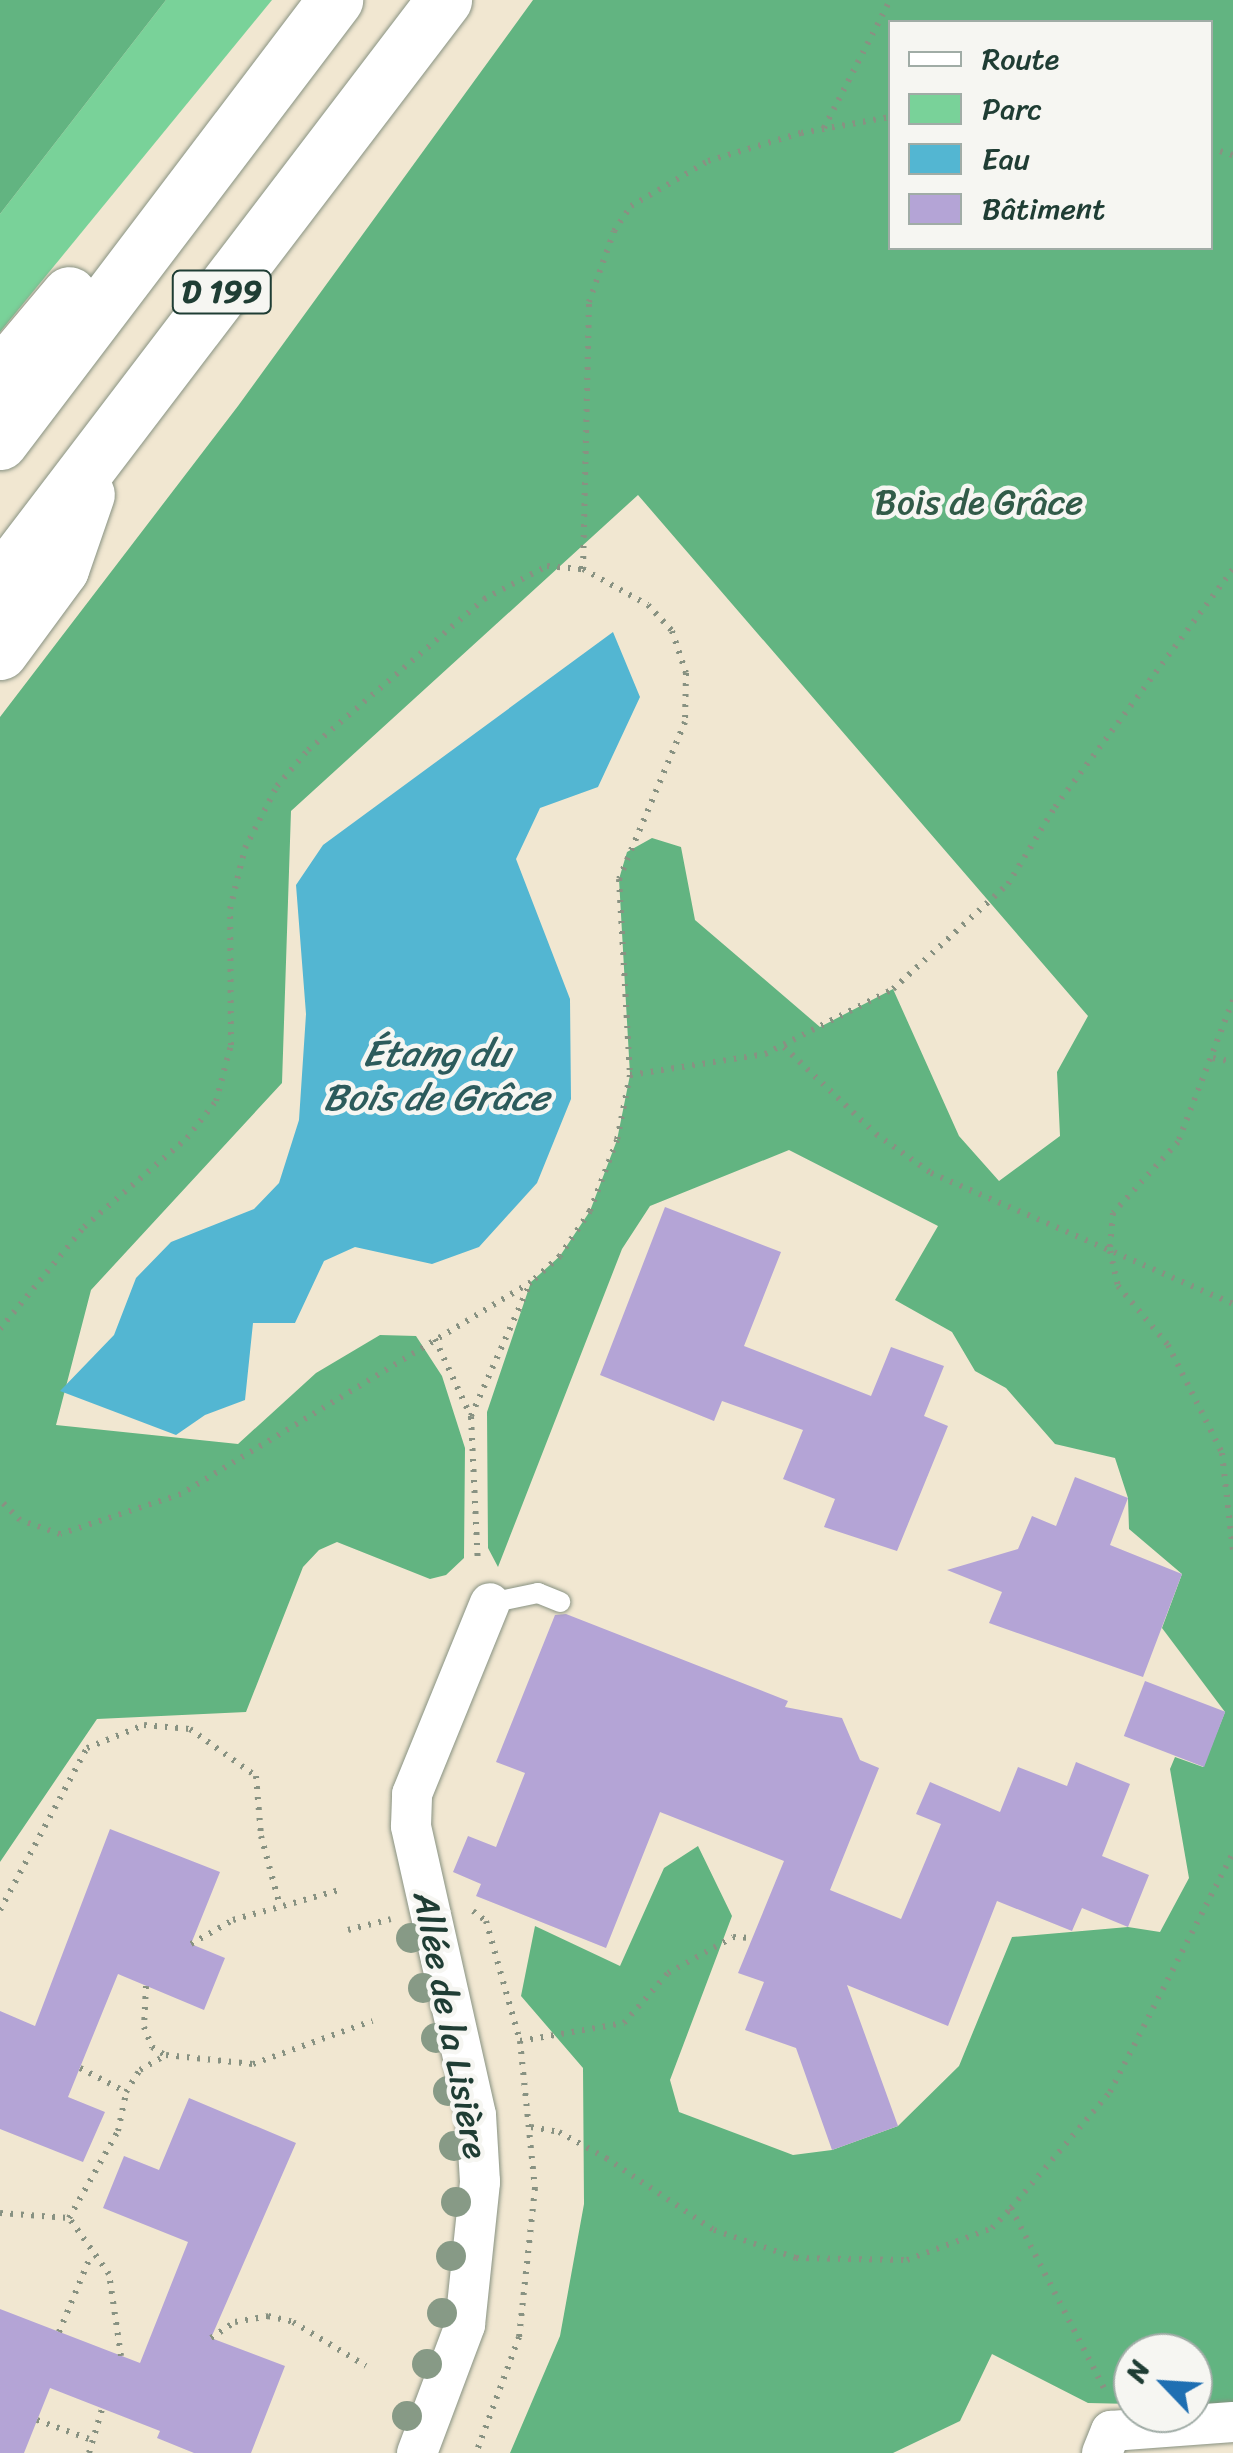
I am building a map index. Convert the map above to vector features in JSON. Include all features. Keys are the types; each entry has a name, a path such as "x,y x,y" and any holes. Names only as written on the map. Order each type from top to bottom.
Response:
{"highway":[{"path":"0,376 306,0"},
{"name":"D 199","path":"0,442 336,0"},
{"name":"D 199","path":"0,583 444,0"},
{"path":"0,652 61,568 104,448"}],"street":[{"name":"Allée de la Lisière","path":"417,2453 465,2325 480,2182 476,2116 397,1828 490,1603"},
{"path":"1106,2442 1233,2422"}],"lane":[{"path":"490,1603 538,1593 560,1602"}],"path":[{"path":"824,129 890,0"},
{"path":"584,569 590,302 614,231 632,206 708,161 824,129 888,117"},
{"path":"0,1329 14,1304 84,1227 186,1138 216,1100 231,1045 230,909 245,848 278,786 308,750 484,599 547,566 584,569 648,605 672,632 686,674 685,722 619,879 630,1075 617,1140 590,1211 560,1256 531,1282 181,1494 60,1534 20,1520 0,1500"},
{"path":"630,1075 784,1046 893,989 1008,884 1055,807 1233,569"},
{"path":"1233,1000 1178,1142 1114,1213 1110,1251 1118,1286 1168,1346 1222,1453 1233,1552"},
{"path":"784,1046 876,1134 931,1174 1233,1304"},
{"path":"1212,1058 1233,1062"},
{"path":"471,1417 531,1282"},
{"path":"435,1339 471,1417 474,1550 490,1603"},
{"path":"0,1910 86,1748 144,1725 190,1730 256,1776 261,1836 280,1906"},
{"path":"532,2127 559,2132 606,2158 714,2230 796,2258 907,2260 992,2228 1110,2092 1233,1852"},
{"path":"191,1944 210,1929 339,1890"},
{"path":"520,2041 624,2023 680,1965 733,1937 752,1938"},
{"path":"146,1986 144,2026 152,2048 166,2056 253,2064 372,2021"},
{"path":"69,2218 118,2131 126,2092 140,2070 166,2056"},
{"path":"80,2068 126,2092"},
{"path":"1011,2208 1104,2382 1106,2442"},
{"path":"0,2213 69,2218"},
{"path":"69,2218 91,2254 109,2274 121,2356"},
{"path":"59,2332 91,2254"},
{"path":"212,2338 235,2322 268,2316 293,2322 366,2366"},
{"path":"89,2453 90,2439 102,2409"},
{"path":"37,2420 90,2439"}],"green space":[{"path":"0,0 166,0 0,214"},
{"path":"166,0 272,0 0,332 0,214"},
{"name":"Bois de Grâce","path":"533,0 1233,0 1233,2426 1213,2416 1213,2333 1113,2333 1113,2404 1088,2403 992,2354 960,2421 893,2453 510,2453 560,2336 584,2204 583,2068 521,1996 535,1926 620,1966 664,1868 698,1846 732,1916 670,2080 679,2112 793,2155 832,2150 898,2126 959,2066 1012,1937 1128,1927 1160,1932 1189,1878 1170,1769 1175,1757 1203,1767 1225,1712 1162,1628 1182,1574 1129,1529 1128,1498 1115,1458 1055,1444 1006,1388 975,1371 952,1332 895,1300 938,1226 789,1150 650,1206 622,1249 498,1567 488,1548 487,1412 531,1282 560,1256 590,1211 617,1140 630,1075 619,879 627,852 652,838 681,847 695,920 820,1027 893,989 959,1136 999,1181 1060,1136 1057,1072 1088,1016 638,495 291,811 282,1083 91,1290 56,1425 238,1444 316,1373 380,1335 416,1336 442,1376 465,1448 464,1558 446,1575 430,1579 337,1542 319,1550 303,1567 246,1712 97,1719 0,1862 0,717 238,406"}],"water":[{"name":"Étang du Bois de Grâce","path":"613,632 640,697 598,787 540,808 516,859 570,999 571,1099 537,1183 479,1247 432,1264 355,1247 324,1261 295,1323 253,1323 245,1400 205,1415 176,1435 60,1391 114,1335 136,1278 171,1242 254,1209 279,1183 299,1120 306,1014 296,885 323,845"}],"building":[{"path":"665,1207 781,1252 744,1346 871,1396 891,1347 944,1366 924,1416 948,1426 897,1551 824,1527 835,1499 783,1479 803,1430 722,1401 714,1421 600,1375"},
{"path":"1075,1477 1128,1498 1110,1545 1182,1574 1143,1677 989,1623 1002,1592 947,1570 1018,1549 1032,1516 1056,1526"},
{"path":"566,1614 788,1701 785,1707 842,1718 860,1760 879,1768 830,1890 901,1919 941,1824 916,1814 930,1782 1000,1812 1018,1767 1067,1786 1076,1762 1130,1784 1102,1856 1149,1875 1128,1927 1082,1908 1072,1931 997,1901 948,2026 847,1985 898,2126 832,2150 796,2048 745,2030 764,1982 738,1973 784,1861 660,1812 606,1948 476,1896 481,1884 453,1872 468,1836 496,1847 525,1773 496,1762 555,1615"},
{"path":"1145,1681 1225,1712 1204,1767 1124,1736"},
{"path":"110,1829 220,1872 191,1944 225,1958 204,2010 118,1974 68,2097 105,2112 83,2162 0,2129 0,2011 35,2026"},
{"path":"189,2098 296,2143 211,2338 285,2366 251,2453 194,2453 157,2438 160,2431 50,2388 24,2453 0,2453 0,2309 140,2363 188,2242 103,2208 124,2156 159,2170"}]}
